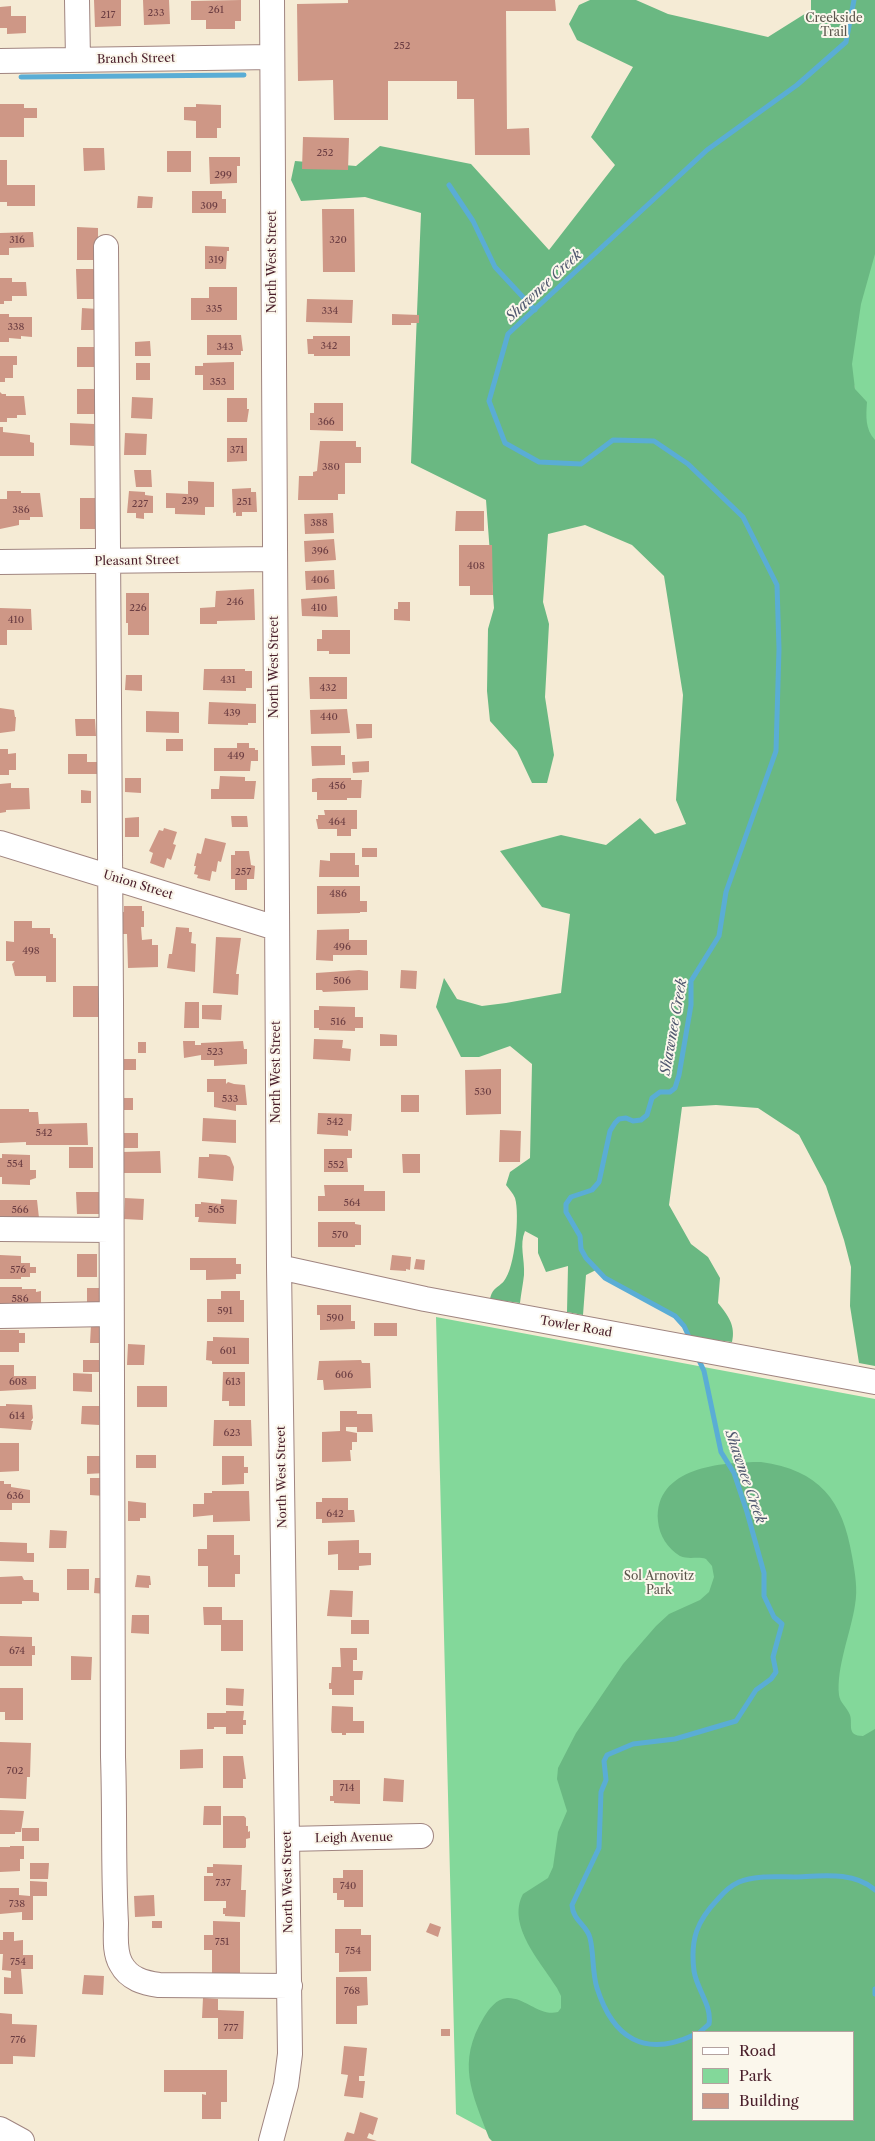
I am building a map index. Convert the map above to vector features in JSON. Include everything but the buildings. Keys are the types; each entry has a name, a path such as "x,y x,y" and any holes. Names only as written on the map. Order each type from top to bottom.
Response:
{"street":[{"path":"78,0 78,60"},
{"name":"North West Street","path":"271,2141 286,2085 290,2054 278,1267 272,0"},
{"name":"Branch Street","path":"0,61 272,57"},
{"path":"106,247 110,561 110,1314 115,1811 114,1888 117,1956 124,1970 134,1979 144,1983 159,1985 290,1986"},
{"name":"Pleasant Street","path":"0,562 274,559"},
{"name":"Union Street","path":"0,843 276,928"},
{"path":"0,1229 110,1230"},
{"name":"Towler Road","path":"278,1267 425,1299 875,1382"},
{"path":"0,1316 110,1314"},
{"name":"Leigh Avenue","path":"287,1839 421,1836"}],"green space":[{"name":"Creekside Trail","path":"590,0 636,0 668,14 768,37 811,10 811,0 875,0 875,254 861,304 852,364 855,389 867,402 866,417 868,427 875,440 875,1366 859,1363 850,1306 851,1267 826,1186 799,1135 758,1108 716,1105 682,1107 669,1205 691,1244 708,1257 720,1278 718,1303 732,1326 732,1342 689,1337 684,1326 675,1316 605,1278 596,1270 586,1275 583,1315 567,1312 568,1266 546,1272 538,1253 538,1238 525,1231 522,1247 524,1275 520,1303 490,1299 494,1290 504,1281 508,1274 514,1253 517,1228 516,1206 515,1198 506,1185 510,1172 530,1158 532,1064 510,1046 479,1057 461,1057 436,1007 444,978 457,999 482,1006 561,993 570,914 542,907 500,851 561,835 606,845 640,818 655,834 686,824 676,800 683,695 664,576 632,545 585,525 548,534 543,602 549,624 545,697 554,755 547,783 532,783 517,751 490,721 487,691 488,629 494,608 486,500 411,463 421,213 365,197 301,201 291,180 295,161 356,166 380,146 471,164 549,250 615,165 591,137 633,67 577,40 569,24 579,5"},
{"path":"875,99 875,485 844,337"},
{"name":"Sol Arnovitz Park","path":"436,1317 875,1399 875,2141 506,2141 456,2114"},
{"path":"761,1462 781,1466 813,1480 835,1504 848,1536 856,1581 856,1599 840,1673 839,1695 850,1715 851,1729 854,1734 863,1736 875,1729 875,2141 492,2141 489,2138 477,2107 470,2078 469,2064 475,2034 491,2008 496,2002 503,1999 520,2000 539,2010 551,2013 558,2012 561,2008 561,1996 528,1944 519,1919 519,1906 523,1894 548,1878 553,1867 558,1832 567,1811 557,1779 558,1768 576,1733 623,1664 669,1614 700,1600 709,1592 714,1577 712,1566 706,1559 680,1556 668,1546 660,1531 658,1521 660,1503 667,1489 679,1479 693,1471 710,1466"}],"waterway":[{"name":"Shawnee Creek","path":"691,1341 684,1326 675,1316 605,1278 586,1258 581,1249 580,1236 566,1212 566,1204 571,1197 592,1190 599,1182 610,1131 615,1123 619,1119 626,1118 633,1121 641,1120 647,1115 652,1098 660,1092 670,1092 675,1088 691,1005 691,981 719,936 726,892 776,751 779,649 777,585 743,517 688,464 654,441 613,440 581,464 539,462 505,443 489,401 508,334 707,150 797,85 846,42 854,0"},
{"path":"21,77 244,75"},
{"path":"449,185 473,221 495,267 535,310"},
{"name":"Shawnee Creek","path":"692,2036 676,2042 660,2044 646,2043 633,2039 622,2031 612,2020 597,1988 590,1938 577,1919 572,1905 599,1848 601,1792 606,1780 604,1761 607,1755 633,1744 675,1739 736,1721 756,1690 771,1679 776,1672 773,1657 782,1624 774,1617 764,1596 764,1573 747,1512 734,1473 721,1452 704,1371 697,1356"},
{"name":"Shawnee Creek","path":"701,2031 709,2024 709,2017 694,1971 694,1940 705,1915 727,1889 739,1882 752,1878 837,1876 857,1880 875,1890"},
{"name":"Shawnee Creek","path":"875,1989 875,1994"}]}
